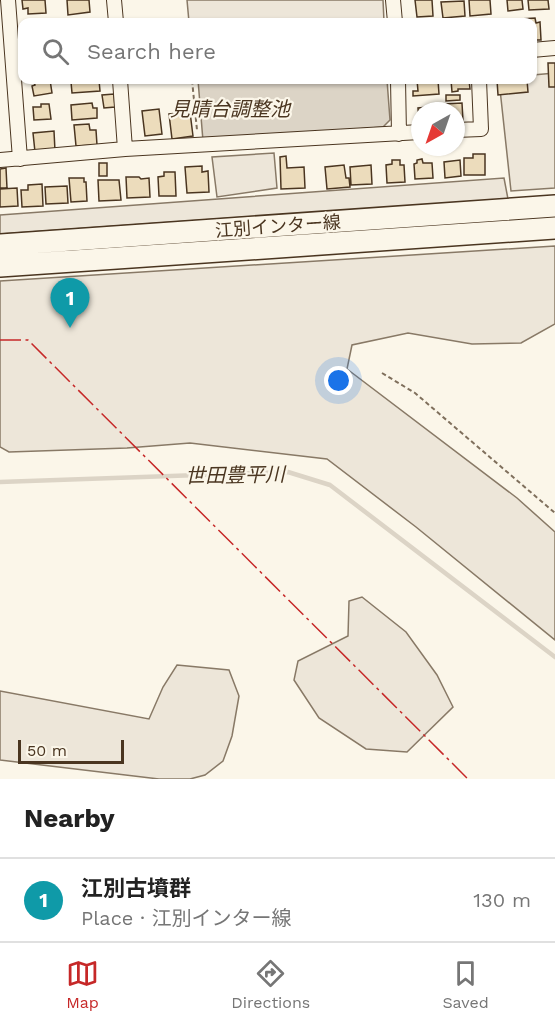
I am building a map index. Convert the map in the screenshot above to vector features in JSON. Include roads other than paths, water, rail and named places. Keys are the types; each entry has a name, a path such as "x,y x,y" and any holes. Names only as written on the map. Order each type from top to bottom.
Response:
{"main road":[{"name":"江別インター線","path":"0,245 555,206"},
{"name":"江別インター線","path":"0,266 555,228"}],"street":[{"path":"8,0 20,159"},
{"path":"114,0 116,18"},
{"path":"393,0 395,18"},
{"path":"537,50 555,48"},
{"path":"120,84 125,149"},
{"path":"398,84 399,134"},
{"path":"465,130 481,129 479,84"},
{"path":"0,160 125,149 411,133"}],"water":[{"name":"見晴台調整池","path":"198,84 387,84 390,120 383,127 203,141"}],"waterway":[{"name":"世田豊平川","path":"0,482 288,472 330,485 555,657"}],"place":[{"name":"江別古墳群","path":"70,328"}]}
